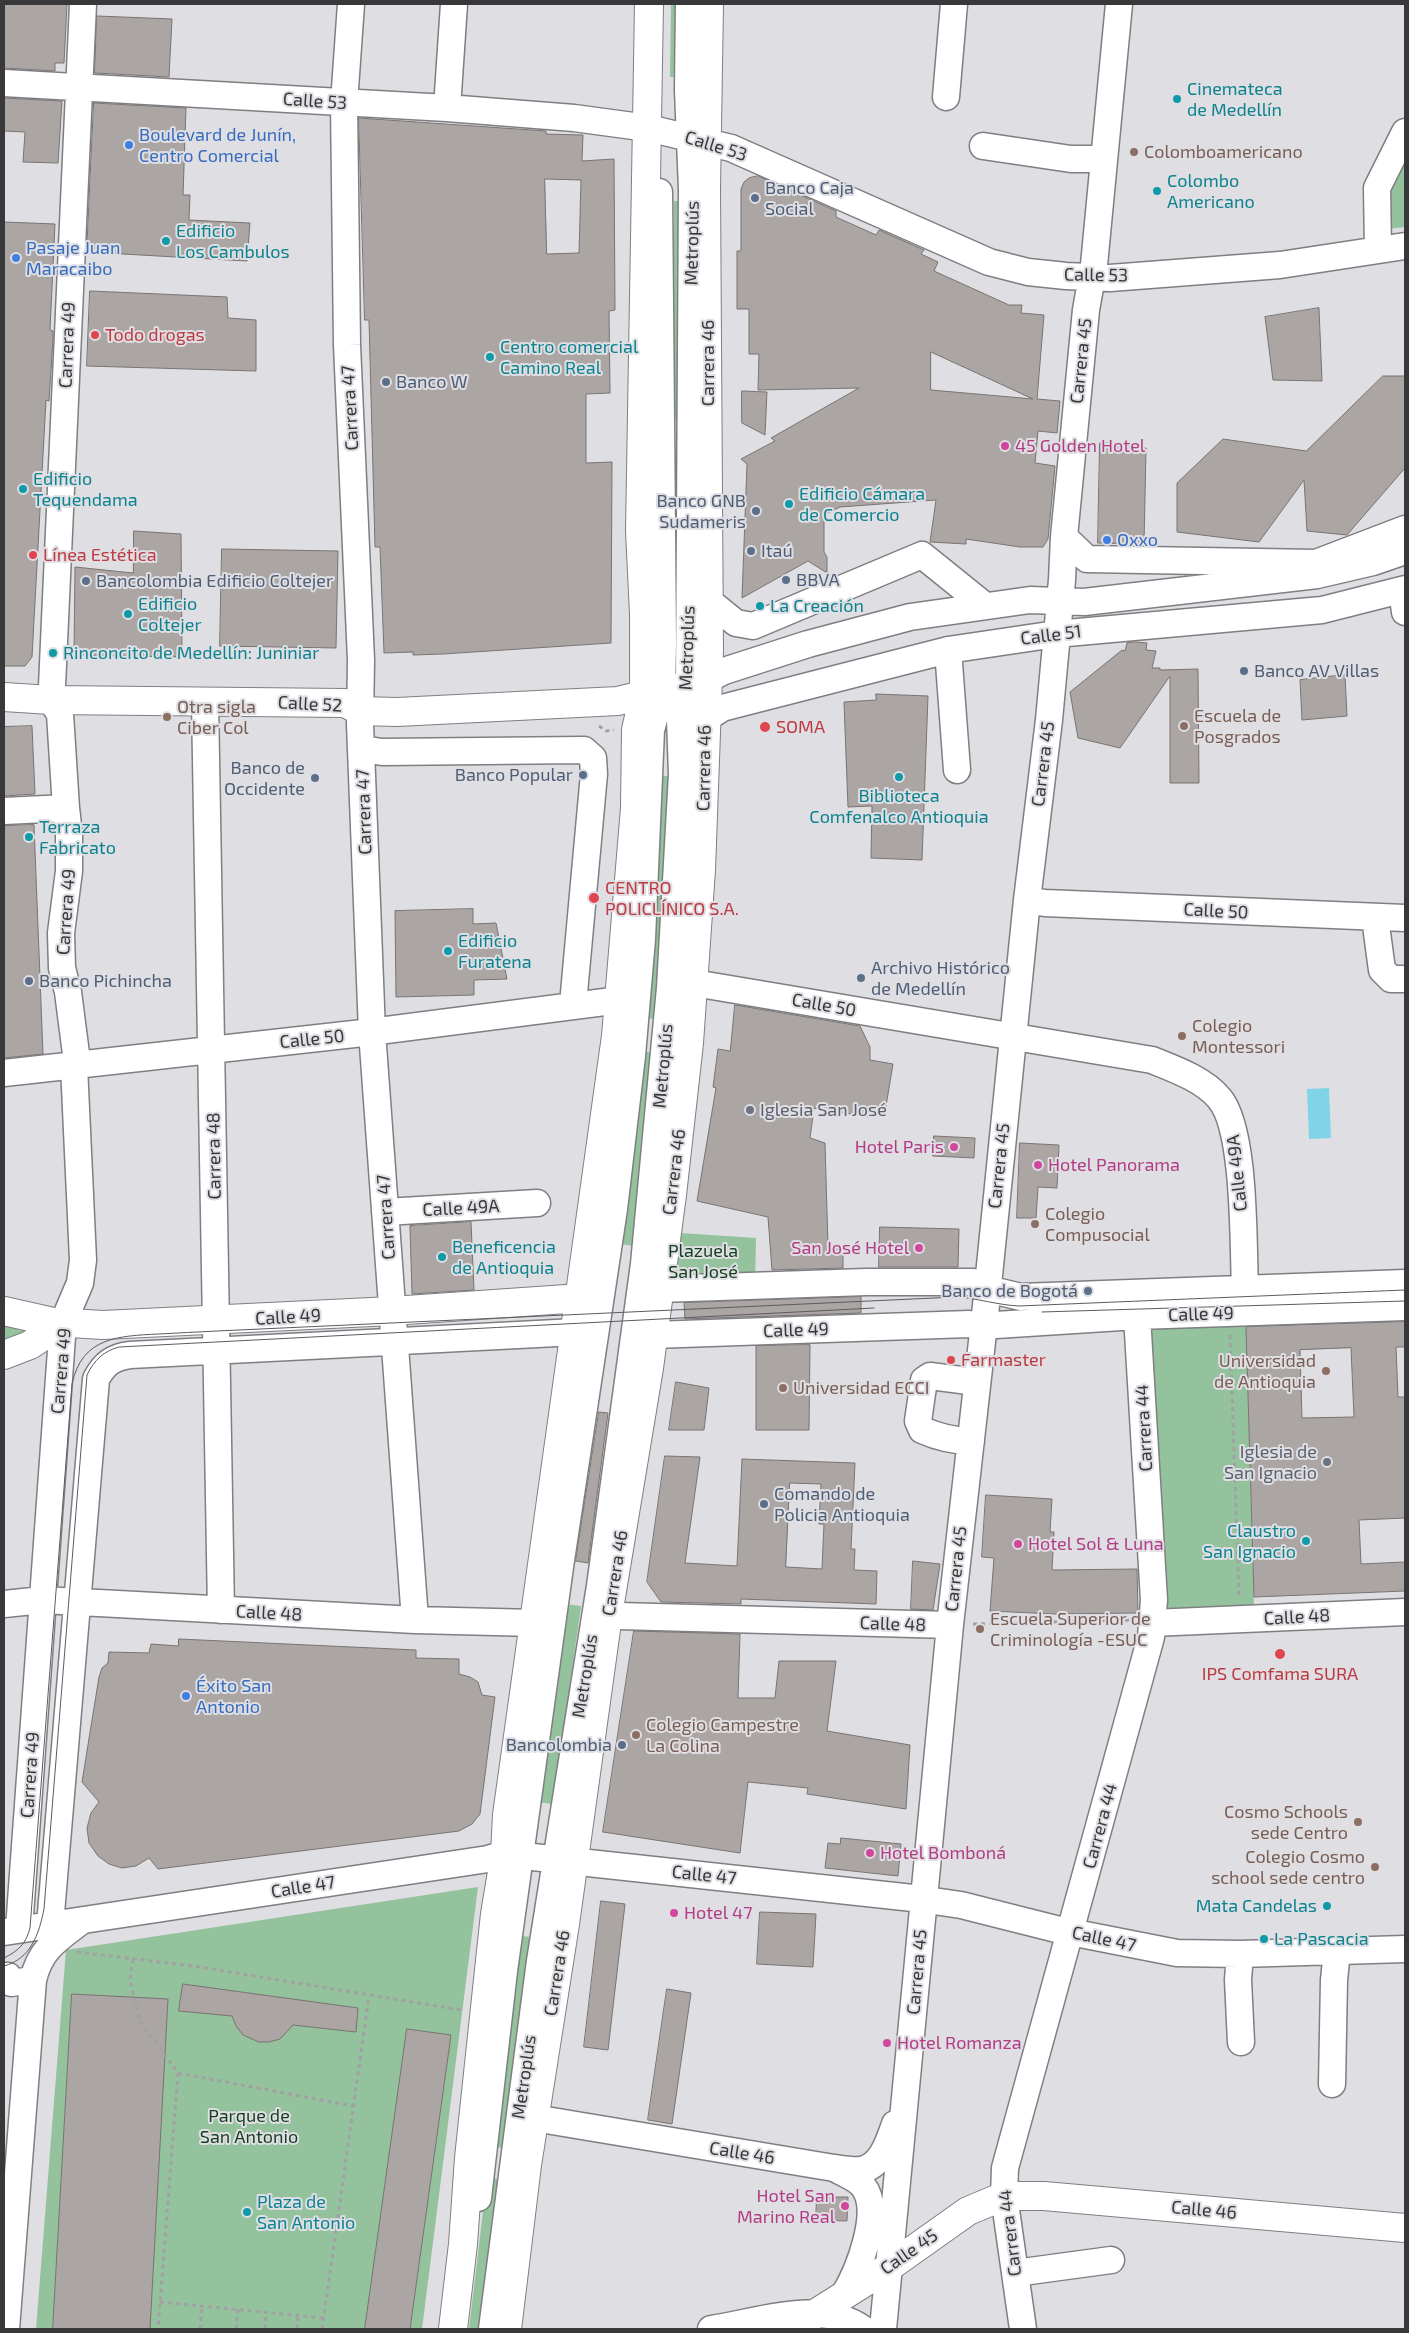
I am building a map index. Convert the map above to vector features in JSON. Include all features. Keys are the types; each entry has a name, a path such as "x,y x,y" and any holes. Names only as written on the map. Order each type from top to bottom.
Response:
{"main road":[{"path":"453,2329 495,1914 513,1855 508,1815 576,1332 620,1000 634,808 636,730 653,692 644,614 640,531 654,130 649,4"},
{"name":"Carrera 46","path":"506,2329 565,1860 608,1615 660,1289 694,983 702,852 705,719 699,683 710,602 698,139 709,4"},
{"name":"Calle 51","path":"653,692 699,683"},
{"name":"Calle 52","path":"4,697 51,693 205,702 345,703 360,711 581,704 618,701 653,692"},
{"name":"Calle 49","path":"4,1311 63,1323 112,1325 392,1311 580,1298"},
{"path":"4,1355 30,1346 63,1323"},
{"path":"434,2329 444,2245 469,2158"},
{"name":"Calle 46","path":"1004,2196 1044,2196 1405,2228"},
{"name":"Calle 45","path":"807,2321 889,2267 968,2211 1004,2196"}],"street":[{"name":"Carrera 49","path":"12,1931 43,1600 63,1323 80,1283 83,1260 74,1066 75,1044 68,992 62,968 61,950 61,933 70,852 69,820 66,808 60,714 51,693 83,4"},
{"name":"Carrera 47","path":"351,4 344,103 347,345 361,660 360,711 372,1032 415,1620"},
{"path":"446,108 454,4"},
{"path":"654,130 662,4"},
{"name":"Metroplús","path":"492,2329 540,1961 565,1860 644,1264 670,988 682,774 680,720 699,683 692,190 698,139 688,90 689,4"},
{"path":"946,97 954,4"},
{"name":"Carrera 45","path":"883,2329 950,1625 1048,720 1086,310 1092,278 1119,4"},
{"name":"Calle 53","path":"4,83 446,108 574,118 654,130 698,139 746,154 989,262 1028,272 1092,278 1280,264 1405,246"},
{"path":"1378,249 1377,188 1405,132"},
{"path":"983,146 1071,159 1104,159"},
{"path":"1064,537 1086,559 1316,563 1405,529"},
{"name":"Calle 51","path":"699,683 724,671 763,658 910,617 984,605 1030,600 1084,602 1317,575 1373,562 1405,551"},
{"path":"710,602 736,623 753,626 922,556 984,605"},
{"name":"Calle 51","path":"705,719 722,708 948,650 1056,634 1322,610 1404,597"},
{"path":"948,650 957,770"},
{"name":"Metroplús","path":"463,2329 504,1971 513,1855 614,1208 632,1056 642,939 653,692"},
{"name":"Carrera 48","path":"205,702 221,1610"},
{"path":"362,749 382,752 584,750 593,758 594,774 574,993 575,1005"},
{"path":"4,811 66,808"},
{"name":"Calle 50","path":"1027,900 1045,903 1405,918"},
{"path":"1375,918 1382,970 1391,979 1405,979"},
{"name":"Calle 50","path":"694,983 1013,1037"},
{"name":"Calle 50","path":"4,1073 372,1032 620,1000"},
{"name":"Calle 49A","path":"1013,1037 1152,1060 1179,1071 1219,1098 1229,1117 1238,1146 1245,1290"},
{"name":"Calle 49A","path":"385,1212 537,1204"},
{"path":"660,1289 866,1282 974,1282"},
{"name":"Calle 49","path":"1000,1292 1021,1298 1405,1283"},
{"name":"Calle 49","path":"996,1325 1138,1316 1405,1307"},
{"name":"Carrera 44","path":"1023,2329 1004,2196 1005,2168 1149,1646 1152,1623 1154,1600 1138,1316"},
{"name":"Calle 49","path":"653,1335 969,1324"},
{"name":"Calle 49","path":"109,1362 118,1356 130,1355 576,1332"},
{"name":"Carrera 49","path":"6,2329 33,1980 35,1969 48,1937 96,1379 109,1362"},
{"path":"971,1441 957,1441 934,1435 922,1430 918,1422 924,1380 930,1376 977,1382"},
{"name":"Calle 48","path":"4,1604 43,1600 415,1620 535,1622"},
{"name":"Calle 48","path":"1152,1623 1405,1612"},
{"name":"Calle 48","path":"619,1616 950,1625"},
{"name":"Calle 47","path":"12,1931 48,1937 81,1921 513,1855 961,1905 1071,1932 1177,1953 1240,1954 1405,1949"},
{"path":"1332,2084 1334,1980 1337,1951"},
{"path":"1240,1954 1238,1980 1241,2042"},
{"path":"4,1976 8,1976 11,1983 33,1980"},
{"name":"Calle 46","path":"534,2118 834,2168 861,2170 872,2166 882,2156 889,2143 905,2096"},
{"path":"834,2168 863,2186 869,2196 871,2207 869,2226 862,2255 855,2276 844,2295"},
{"path":"1015,2273 1111,2260"},
{"name":"Calle 45","path":"711,2329 844,2319 863,2329"}],"path":[{"path":"1230,1313 1240,1619"},
{"name":"Calle 48","path":"950,1625 1126,1620 1152,1623"},
{"path":"48,1937 133,1959 194,1966 469,2011"},
{"path":"133,1959 130,1981 141,2023 178,2073 158,2329"},
{"path":"322,2329 369,1996"},
{"path":"178,2073 353,2106"},
{"path":"160,2302 324,2318"},
{"path":"200,2329 202,2306"},
{"path":"236,2329 238,2310"},
{"path":"265,2329 266,2312"},
{"path":"297,2329 298,2315"}],"green space":[{"path":"671,4 682,4 682,77 670,77"},
{"path":"1405,149 1405,227 1387,229 1386,191"},
{"path":"674,201 685,201 683,420 672,420"},
{"path":"658,776 672,776 657,1019 644,1018"},
{"path":"638,1051 656,1053 636,1246 618,1244"},
{"name":"Plazuela San José","path":"680,1233 756,1238 755,1286 671,1289"},
{"path":"1246,1317 1254,1610 1171,1613 1162,1604 1151,1327"},
{"path":"4,1322 34,1328 4,1347"},
{"path":"564,1604 581,1606 553,1804 535,1802"},
{"name":"Parque de San Antonio","path":"478,1887 422,2329 36,2329 66,1950"},
{"path":"515,1935 530,1937 505,2148 490,2147"},
{"path":"487,2178 499,2179 482,2329 469,2329"}],"water":[{"path":"1329,1088 1331,1138 1309,1139 1307,1089"}],"building":[{"path":"4,4 67,4 64,63 55,63 55,71 4,68"},
{"path":"97,16 172,19 169,77 95,73"},
{"path":"4,98 62,101 58,163 23,162 25,132 4,131"},
{"path":"94,103 186,108 183,195 190,195 189,220 250,223 247,261 87,252"},
{"path":"359,118 546,131 546,134 583,135 582,161 614,159 615,310 609,311 610,393 586,394 586,463 612,462 611,643 443,654 413,655 413,652 384,653 380,547 375,547 369,320 365,320","holes":["545,179 581,180 579,253 547,254"]},
{"path":"758,176 836,211 836,217 876,235 879,230 924,250 921,254 938,262 934,271 1009,305 1022,305 1021,313 1044,315 1037,399 1060,401 1057,433 1038,431 1035,463 1055,466 1048,539 1043,547 1020,547 966,539 966,544 930,542 936,500 840,507 824,515 824,552 827,557 827,573 808,561 742,598 747,464 741,459 775,441 771,438 859,388 758,390 759,354 749,354 749,309 737,309 737,251 741,251 741,189 744,182 749,178","holes":["931,352 1033,399 931,390"]},
{"path":"4,222 55,224 50,330 53,331 53,339 49,401 46,400 32,657 25,666 4,666"},
{"path":"90,291 227,297 228,318 256,320 256,371 87,366"},
{"path":"1319,308 1322,381 1273,380 1265,317"},
{"path":"1383,376 1405,376 1405,468 1347,535 1307,531 1304,480 1259,542 1177,532 1177,483 1223,439 1306,451"},
{"path":"742,391 767,392 765,435 742,423"},
{"path":"1100,443 1130,443 1130,448 1146,448 1144,544 1098,543"},
{"name":"Edificio Coltejer","path":"134,531 181,534 182,657 74,655 75,567 133,573"},
{"path":"222,549 338,551 336,648 220,646"},
{"path":"1127,643 1147,643 1146,650 1156,651 1152,668 1160,668 1160,670 1198,669 1199,783 1170,783 1170,676 1120,748 1078,738 1070,692 1122,650 1125,651"},
{"path":"1345,675 1347,716 1302,720 1300,680"},
{"name":"Biblioteca Comfenalco Antioquia","path":"876,694 928,696 922,860 871,858 872,806 848,807 844,702 876,700"},
{"path":"32,726 35,794 4,796 4,727"},
{"path":"34,825 43,1054 4,1058 4,826"},
{"name":"Edificio Furatena","path":"473,909 473,924 496,923 507,979 474,980 474,995 396,997 395,911"},
{"path":"735,1005 860,1026 870,1047 870,1060 893,1064 885,1112 870,1110 869,1117 814,1108 810,1138 825,1143 828,1246 843,1246 843,1268 772,1270 768,1217 697,1201 716,1088 713,1087 718,1049 730,1051"},
{"name":"Hotel Paris","path":"934,1136 975,1138 974,1158 933,1156"},
{"name":"Hotel Panorama","path":"1020,1143 1059,1145 1057,1188 1038,1187 1036,1218 1017,1218"},
{"name":"Beneficencia de Antioquia","path":"471,1222 474,1290 412,1294 410,1226"},
{"name":"San José Hotel","path":"880,1227 959,1229 958,1267 879,1267"},
{"path":"861,1297 861,1313 685,1319 684,1303"},
{"path":"1405,1322 1405,1347 1396,1347 1398,1397 1405,1397 1405,1518 1359,1520 1361,1564 1405,1562 1405,1591 1254,1597 1246,1327","holes":["1351,1348 1354,1417 1302,1418 1300,1350"]},
{"name":"Universidad ECCI","path":"810,1345 809,1430 756,1430 756,1346"},
{"path":"676,1382 709,1388 704,1430 669,1430"},
{"path":"599,1412 608,1413 588,1563 576,1561"},
{"name":"Comando de Policia Antioquia","path":"665,1456 700,1457 685,1563 737,1566 742,1459 855,1463 851,1549 855,1549 854,1570 877,1571 876,1604 741,1599 741,1604 661,1602 647,1582","holes":["790,1483 821,1484 819,1524 824,1524 822,1569 786,1567"]},
{"path":"986,1495 1052,1499 1050,1532 1054,1532 1052,1570 1137,1569 1138,1613 1054,1614 990,1611 994,1558 982,1557"},
{"path":"913,1561 940,1564 933,1610 911,1609"},
{"path":"634,1631 740,1634 738,1698 775,1698 779,1661 836,1661 827,1731 910,1745 906,1809 807,1794 808,1788 748,1782 740,1853 603,1832"},
{"path":"179,1639 416,1650 416,1658 459,1659 459,1674 470,1677 478,1682 482,1695 495,1697 480,1814 472,1824 459,1831 158,1869 149,1858 136,1866 122,1868 109,1864 98,1856 89,1843 87,1828 91,1813 99,1802 82,1782 99,1677 102,1668 108,1663 109,1652 149,1653 151,1644 178,1646"},
{"path":"841,1838 901,1844 898,1876 825,1868 828,1843 840,1844"},
{"path":"601,1901 625,1904 608,2050 584,2047"},
{"path":"760,1912 816,1914 813,1967 757,1964"},
{"path":"183,1984 358,2008 356,2032 293,2025 280,2039 259,2042 243,2035 236,2026 232,2016 179,2011"},
{"path":"667,1989 691,1993 672,2124 648,2120"},
{"path":"72,1994 168,1999 150,2329 53,2329"},
{"path":"407,2029 451,2035 410,2329 365,2329"},
{"path":"817,2197 848,2197 847,2221 816,2220"}],"tram line":[{"path":"4,1958 21,1946 30,1928 72,1384 77,1368 84,1357 93,1348 104,1342 130,1336 217,1331 956,1297 1019,1306 1405,1290"},
{"path":"1042,1312 1405,1301"},
{"path":"4,1966 21,1958 32,1944 44,1909 87,1375 96,1361 104,1354 119,1347 874,1308"}],"place":[{"name":"Cinemateca de Medellín","path":"1177,99"},
{"name":"Boulevard de Junín, Centro Comercial","path":"129,145"},
{"name":"Colomboamericano","path":"1134,152"},
{"name":"Colombo Americano","path":"1157,191"},
{"name":"Banco Caja Social","path":"755,198"},
{"name":"Edificio Los Cambulos","path":"166,241"},
{"name":"Pasaje Juan Maracaibo","path":"16,258"},
{"name":"Todo drogas","path":"95,335"},
{"name":"Centro comercial Camino Real","path":"490,357"},
{"name":"Banco W","path":"386,382"},
{"name":"45 Golden Hotel","path":"1005,446"},
{"name":"Edificio Tequendama","path":"23,489"},
{"name":"Edificio Cámara de Comercio","path":"789,504"},
{"name":"Banco GNB Sudameris","path":"756,511"},
{"name":"Oxxo","path":"1107,540"},
{"name":"Itaú","path":"751,551"},
{"name":"Línea Estética","path":"33,555"},
{"name":"BBVA","path":"786,580"},
{"name":"Bancolombia Edificio Coltejer","path":"86,581"},
{"name":"La Creación","path":"760,606"},
{"name":"Edificio Coltejer","path":"128,614"},
{"name":"Rinconcito de Medellín: Juniniar","path":"53,653"},
{"name":"Banco AV Villas","path":"1244,671"},
{"name":"Otra sigla Ciber Col","path":"167,717"},
{"name":"Escuela de Posgrados","path":"1184,726"},
{"name":"SOMA","path":"765,727"},
{"name":"Banco Popular","path":"583,775"},
{"name":"Biblioteca Comfenalco Antioquia","path":"899,777"},
{"name":"Banco de Occidente","path":"315,778"},
{"name":"Terraza Fabricato","path":"29,837"},
{"name":"CENTRO POLICLÍNICO S.A.","path":"594,898"},
{"name":"Edificio Furatena","path":"448,951"},
{"name":"Archivo Histórico de Medellín","path":"861,978"},
{"name":"Banco Pichincha","path":"29,981"},
{"name":"Colegio Montessori","path":"1182,1036"},
{"name":"Iglesia San José","path":"750,1110"},
{"name":"Hotel Paris","path":"954,1147"},
{"name":"Hotel Panorama","path":"1038,1165"},
{"name":"Colegio Compusocial","path":"1035,1224"},
{"name":"San José Hotel","path":"919,1248"},
{"name":"Beneficencia de Antioquia","path":"442,1257"},
{"name":"Banco de Bogotá","path":"1088,1291"},
{"name":"Farmaster","path":"951,1360"},
{"name":"Universidad de Antioquia","path":"1326,1371"},
{"name":"Universidad ECCI","path":"783,1388"},
{"name":"Iglesia de San Ignacio","path":"1327,1462"},
{"name":"Comando de Policia Antioquia","path":"764,1504"},
{"name":"Claustro San Ignacio","path":"1306,1541"},
{"name":"Hotel Sol & Luna","path":"1018,1544"},
{"name":"Escuela Superior de Criminología -ESUC","path":"980,1629"},
{"name":"IPS Comfama SURA","path":"1280,1654"},
{"name":"Éxito San Antonio","path":"186,1696"},
{"name":"Colegio Campestre La Colina","path":"636,1735"},
{"name":"Bancolombia","path":"622,1745"},
{"name":"Cosmo Schools sede Centro","path":"1358,1822"},
{"name":"Hotel Bomboná","path":"870,1853"},
{"name":"Colegio Cosmo school sede centro","path":"1375,1867"},
{"name":"Mata Candelas","path":"1327,1906"},
{"name":"Hotel 47","path":"674,1913"},
{"name":"La Pascacia","path":"1264,1939"},
{"name":"Hotel Romanza","path":"887,2043"},
{"name":"Hotel San Marino Real","path":"845,2206"},
{"name":"Plaza de San Antonio","path":"247,2212"}]}
